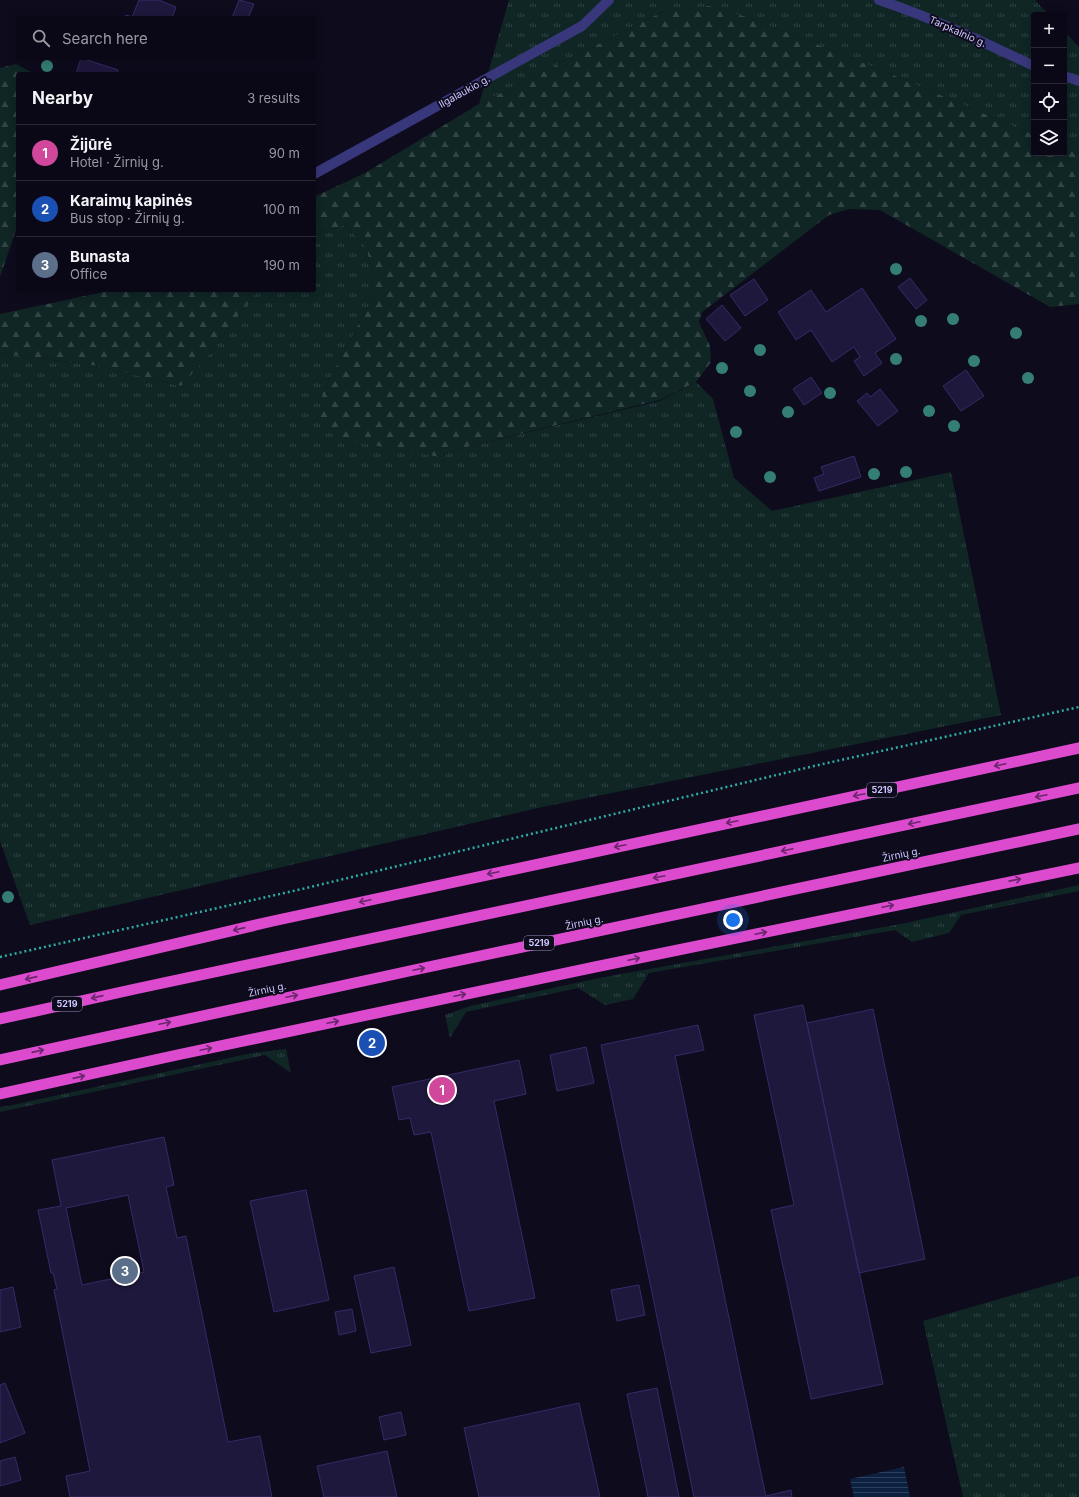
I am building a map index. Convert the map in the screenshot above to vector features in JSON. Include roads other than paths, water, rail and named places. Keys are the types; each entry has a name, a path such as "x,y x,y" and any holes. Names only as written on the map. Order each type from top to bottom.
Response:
{"highway":[{"name":"5219","path":"0,985 273,921 1079,748"},
{"name":"5219","path":"0,1019 150,985 1079,788"},
{"name":"Žirnių g.","path":"0,1060 422,968 1079,829"},
{"path":"0,1094 176,1055 580,970 1079,868"}],"street":[{"name":"Ilgalaukio g.","path":"316,173 582,26 609,0"},
{"name":"Tarpkalnio g.","path":"879,0 919,14 960,31 1031,65"},
{"path":"1067,77 1079,81"}],"water":[{"path":"904,1467 910,1497 854,1497 850,1479"}],"place":[{"name":"Karaimų kapinės","path":"372,1043"},
{"name":"Žijūrė","path":"442,1090"},
{"name":"Bunasta","path":"125,1271"}]}
